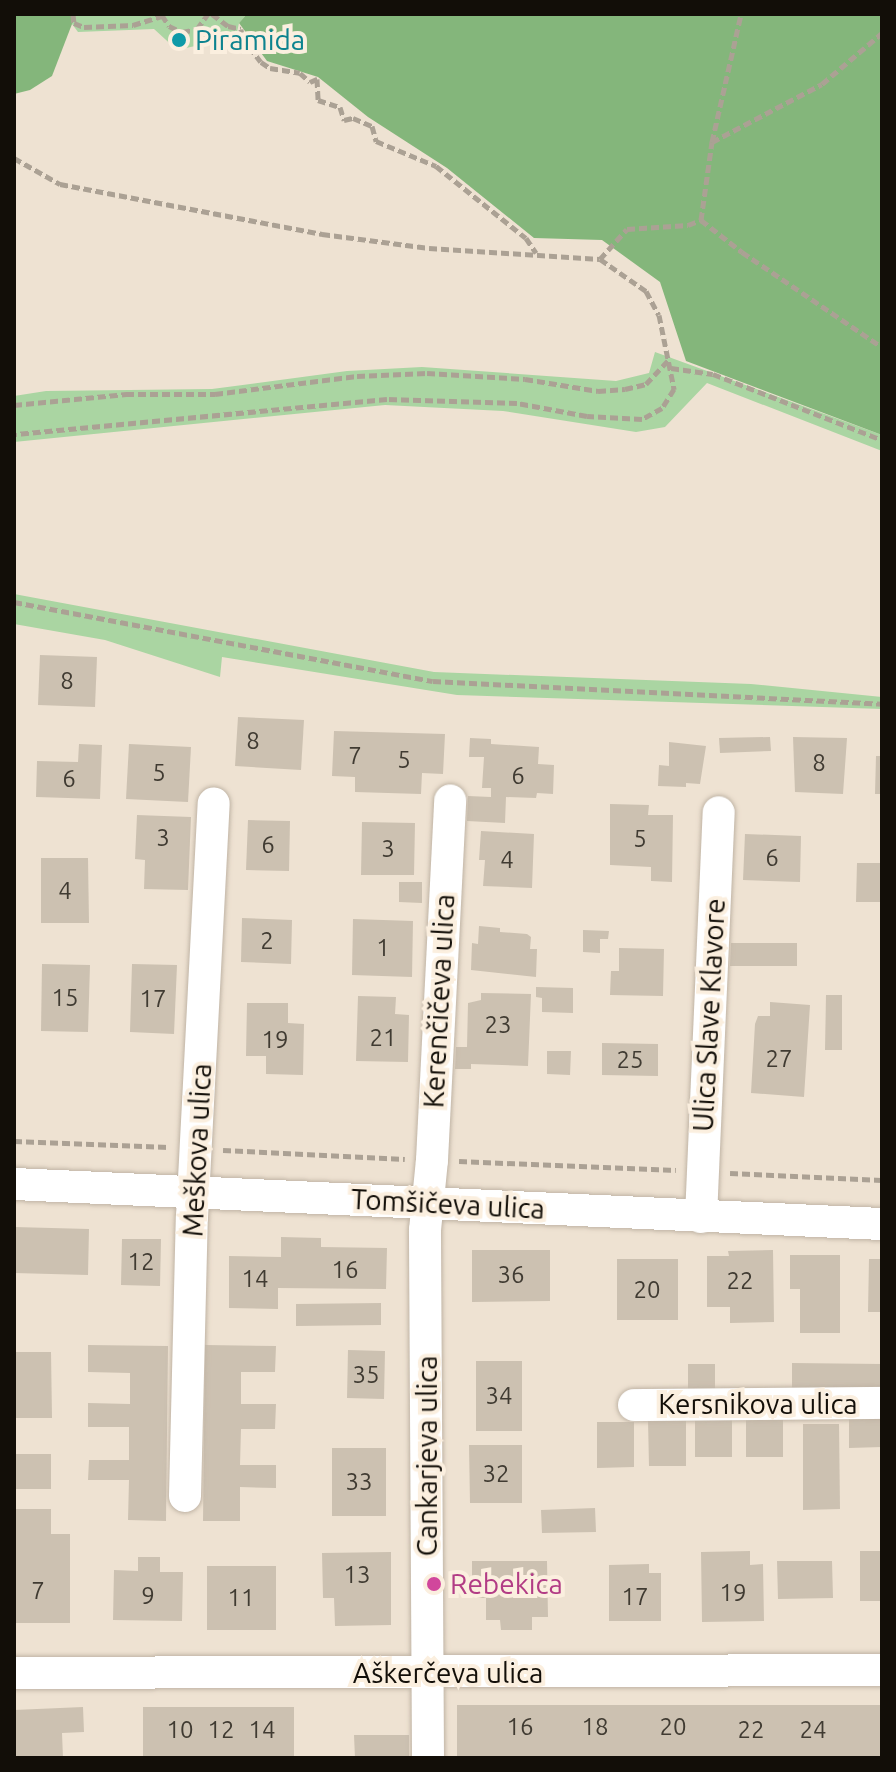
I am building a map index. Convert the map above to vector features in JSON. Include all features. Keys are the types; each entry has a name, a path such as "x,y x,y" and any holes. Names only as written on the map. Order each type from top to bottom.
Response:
{"street":[{"name":"Kerenčičeva ulica","path":"427,1203 450,800"},
{"name":"Meškova ulica","path":"185,1496 193,1190 214,804"},
{"name":"Ulica Slave Klavore","path":"701,1217 719,812"},
{"name":"Tomšičeva ulica","path":"14,1184 882,1224"},
{"name":"Cankarjeva ulica","path":"427,1203 428,1758"},
{"name":"Kersnikova ulica","path":"634,1405 882,1403"},
{"name":"Aškerčeva ulica","path":"14,1673 882,1670"}],"path":[{"path":"73,14 74,23 84,27 133,25 162,15 169,26 182,32 197,29 210,14 228,26 241,29 242,37 261,62 270,68 300,73 310,82 317,79 318,100 340,107 344,120 353,118 372,126 376,141 436,166 526,238 537,254"},
{"path":"701,220 712,142 741,14"},
{"path":"712,142 822,84 882,33"},
{"path":"14,158 60,184 322,234 429,248 600,259 646,291 659,315 670,357 674,389 662,408 642,419 587,416 517,403 387,399 14,434"},
{"path":"600,259 627,229 688,225 701,220"},
{"path":"701,220 742,252 882,347"},
{"path":"14,405 126,394 215,394 357,376 427,373 525,379 598,391 646,384 670,357"},
{"path":"671,368 713,374 882,440"},
{"path":"14,602 433,681 882,704"}],"green space":[{"path":"14,14 71,14 72,24 52,76 30,90 14,94"},
{"path":"71,14 247,14 239,23 236,37 177,50 154,29 78,32 72,24"},
{"path":"247,14 882,14 882,435 686,361 660,282 602,240 534,238 447,168 368,117 318,77 267,61 239,23"},
{"path":"655,352 882,435 882,451 707,383 665,427 636,432 503,411 385,405 14,442 14,396 46,391 212,389 347,371 422,367 616,381 649,373"},
{"path":"14,594 434,672 751,684 882,697 882,709 457,695 222,657 220,677 105,640 14,624"}],"building":[{"path":"40,655 97,657 95,707 38,705"},
{"path":"238,717 304,720 301,770 235,766"},
{"path":"334,731 445,734 443,774 422,773 421,794 355,792 355,777 332,776"},
{"path":"770,737 771,751 720,753 719,738"},
{"path":"793,737 847,738 843,794 795,792"},
{"path":"470,738 491,739 491,744 539,747 538,764 554,765 553,794 537,793 536,798 506,797 505,823 467,821 468,796 491,797 491,788 482,788 484,757 469,757"},
{"path":"669,742 706,746 700,784 658,786 659,765 669,766"},
{"path":"79,744 102,745 100,799 36,797 37,761 78,762"},
{"path":"129,744 191,747 188,802 126,799"},
{"path":"876,756 882,756 882,794 875,794"},
{"path":"610,804 649,805 648,815 673,815 672,882 651,881 651,867 610,865"},
{"path":"137,815 191,817 188,890 144,889 145,860 135,859"},
{"path":"248,820 290,821 289,871 246,870"},
{"path":"362,822 415,823 414,875 361,875"},
{"path":"481,831 534,834 532,888 483,886 485,860 479,860"},
{"path":"745,834 801,836 800,882 743,880"},
{"path":"41,858 88,858 89,923 41,923"},
{"path":"857,863 882,863 882,902 856,902"},
{"path":"399,882 422,882 422,903 399,902"},
{"path":"242,918 292,920 291,964 241,962"},
{"path":"353,919 413,921 412,977 352,975"},
{"path":"479,926 531,937 530,949 537,949 536,977 471,970 472,943 478,944"},
{"path":"583,930 609,931 608,939 600,939 600,953 583,952"},
{"path":"731,943 797,943 797,966 730,966"},
{"path":"619,948 664,949 663,996 610,995 611,971 619,971"},
{"path":"42,964 90,965 88,1032 41,1031"},
{"path":"132,964 177,965 174,1034 130,1032"},
{"path":"536,987 573,988 573,1013 542,1012 542,998 536,997"},
{"path":"481,993 531,994 528,1066 471,1064 471,1069 455,1069 456,1047 467,1047 468,1003 481,1000"},
{"path":"826,995 842,995 842,1050 825,1050"},
{"path":"358,996 396,997 395,1014 409,1015 408,1062 356,1061"},
{"path":"770,1002 810,1005 804,1097 751,1093 755,1024 758,1016 770,1016"},
{"path":"247,1003 288,1003 288,1023 304,1024 303,1075 266,1074 266,1056 246,1056"},
{"path":"602,1043 658,1044 658,1076 602,1075"},
{"path":"547,1051 571,1051 570,1075 547,1074"},
{"path":"14,1227 89,1229 88,1275 14,1273"},
{"path":"281,1237 321,1238 321,1247 387,1248 386,1289 278,1288 278,1309 229,1308 229,1256 281,1257"},
{"path":"122,1239 161,1239 160,1286 121,1285"},
{"path":"472,1250 550,1250 550,1301 472,1302"},
{"path":"773,1250 774,1322 730,1323 730,1307 707,1307 707,1256 729,1256 728,1251"},
{"path":"790,1255 840,1255 840,1333 800,1333 800,1289 790,1289"},
{"path":"617,1259 678,1259 678,1320 617,1320"},
{"path":"869,1259 882,1259 882,1312 868,1312"},
{"path":"381,1303 381,1325 296,1326 296,1304"},
{"path":"88,1345 168,1346 166,1521 128,1520 129,1480 88,1480 89,1460 129,1460 129,1427 88,1427 88,1403 130,1404 130,1373 88,1372"},
{"path":"205,1345 276,1346 275,1372 241,1372 241,1404 276,1404 275,1429 241,1429 240,1465 276,1465 276,1488 240,1487 240,1521 203,1521"},
{"path":"348,1350 385,1351 384,1399 347,1398"},
{"path":"14,1352 51,1352 52,1418 14,1418"},
{"path":"476,1361 522,1361 522,1431 476,1431"},
{"path":"792,1363 882,1364 882,1388 792,1388"},
{"path":"688,1364 715,1364 715,1389 688,1389"},
{"path":"695,1411 732,1411 732,1457 695,1457"},
{"path":"746,1411 783,1411 783,1457 746,1457"},
{"path":"849,1412 882,1412 882,1447 849,1448"},
{"path":"648,1420 686,1420 686,1466 649,1466"},
{"path":"597,1422 634,1422 634,1467 597,1468"},
{"path":"803,1424 839,1424 840,1509 803,1510"},
{"path":"469,1445 522,1445 522,1503 470,1503"},
{"path":"332,1448 386,1448 386,1516 332,1516"},
{"path":"14,1454 51,1454 51,1489 14,1489"},
{"path":"595,1508 596,1532 542,1533 541,1510"},
{"path":"14,1509 51,1509 51,1534 70,1534 70,1623 14,1623"},
{"path":"750,1551 750,1565 763,1564 764,1621 702,1622 701,1552"},
{"path":"860,1551 882,1551 882,1601 860,1601"},
{"path":"391,1552 391,1625 335,1626 334,1598 323,1598 322,1553"},
{"path":"138,1557 160,1557 160,1572 183,1572 182,1621 113,1620 114,1570 138,1571"},
{"path":"472,1561 547,1561 548,1617 532,1617 532,1630 501,1630 500,1620 486,1620 486,1598 472,1598"},
{"path":"777,1561 832,1561 833,1598 778,1599"},
{"path":"649,1564 649,1573 661,1573 661,1621 609,1621 609,1565"},
{"path":"207,1566 276,1566 276,1630 207,1630"},
{"path":"457,1705 882,1705 882,1757 457,1758"},
{"path":"83,1707 84,1732 62,1733 63,1758 14,1758 14,1710"},
{"path":"143,1707 294,1707 294,1758 143,1758"},
{"path":"354,1735 409,1735 409,1758 355,1758"}],"place":[{"name":"Piramida","path":"179,40"},
{"name":"Rebekica","path":"434,1584"}]}
